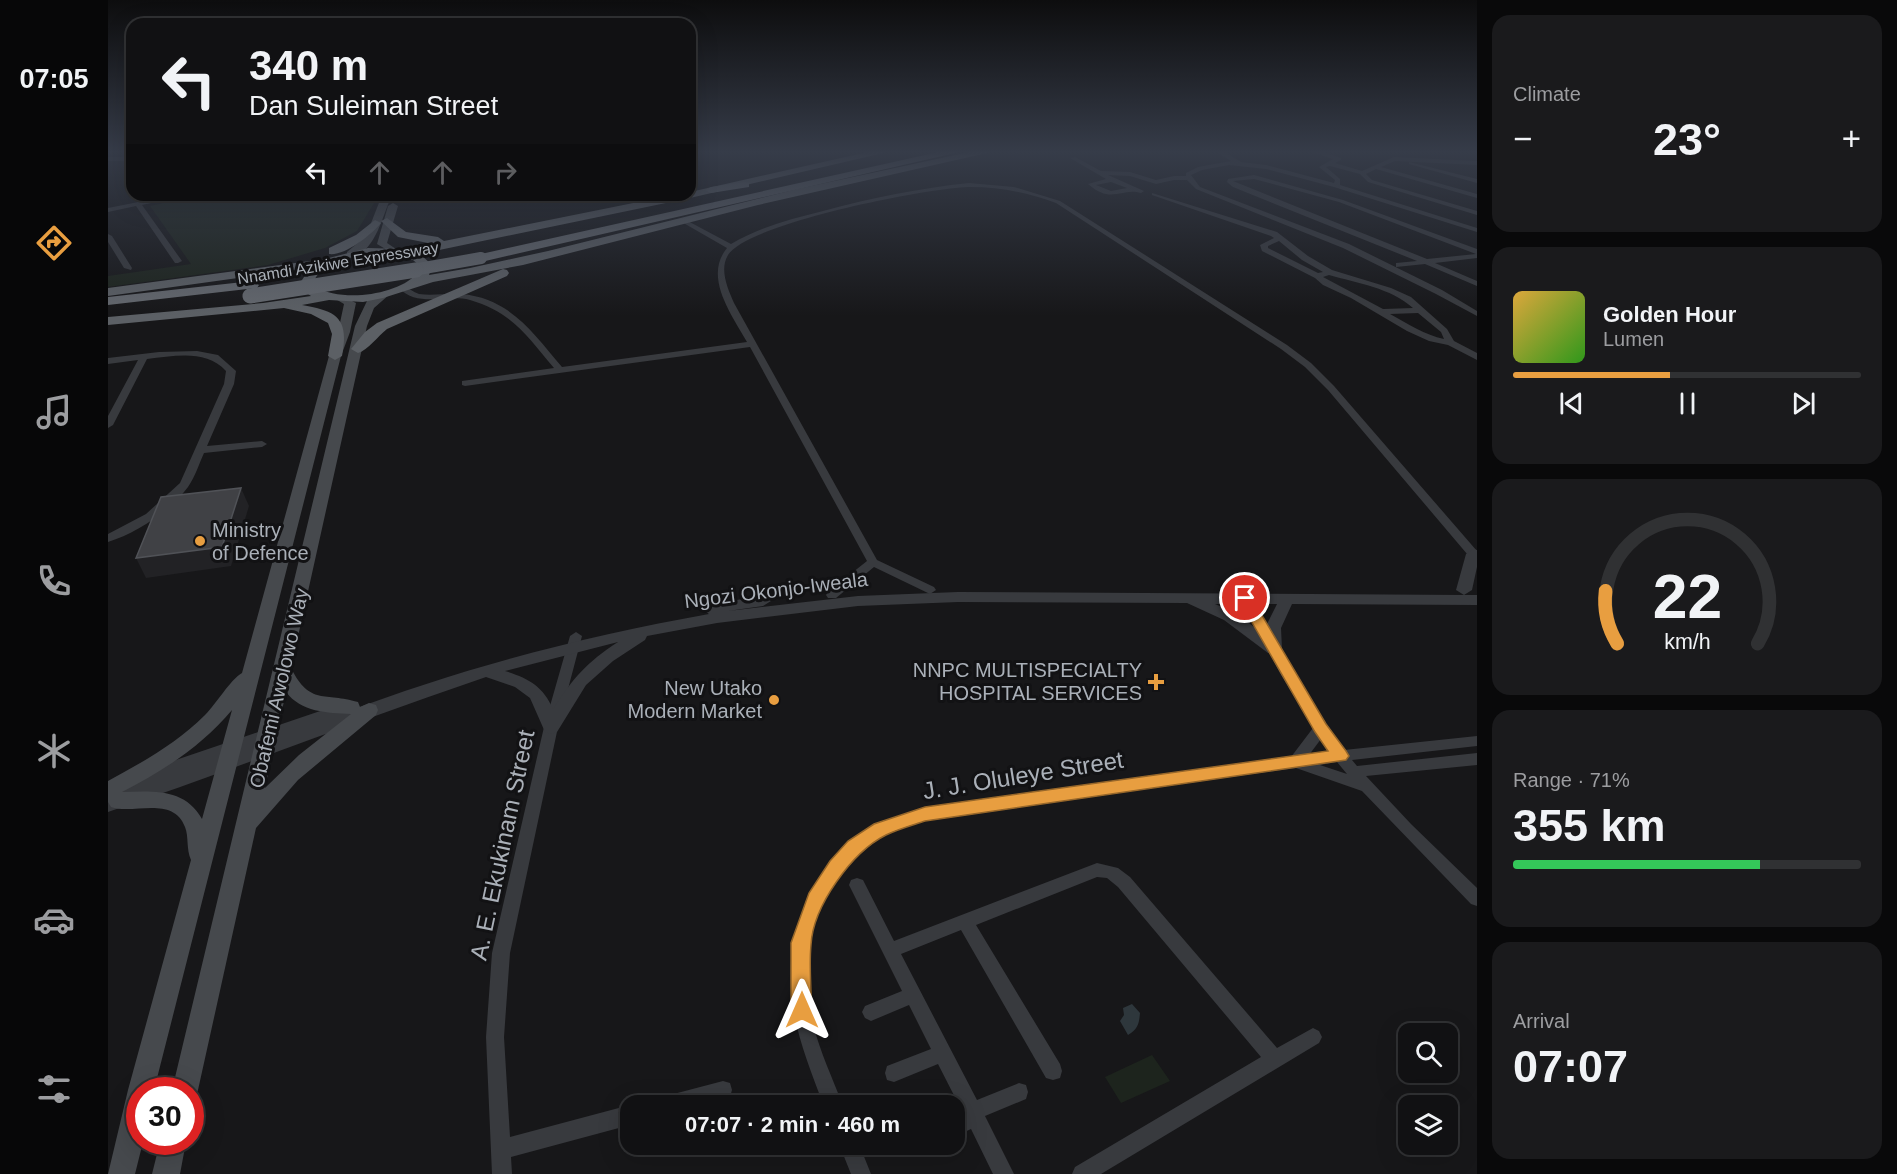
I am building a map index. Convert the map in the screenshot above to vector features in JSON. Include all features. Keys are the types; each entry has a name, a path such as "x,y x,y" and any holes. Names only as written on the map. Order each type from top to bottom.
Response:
{"highway":[{"name":"Nnamdi Azikiwe Expressway","path":"108,312 251,285 351,254 426,250 456,241 551,225 639,206"},
{"name":"Nnamdi Azikiwe Expressway","path":"108,292 371,278 691,206"},
{"path":"724,210 735,206"},
{"name":"Nnamdi Azikiwe Expressway","path":"108,321 263,307 333,297 385,294 432,278 559,251 743,206"},
{"path":"251,285 286,266 333,251 360,237 381,222 396,232 410,237 429,241 456,241"},
{"path":"398,251 423,259 426,265 426,272 407,287"},
{"path":"358,349 370,334 382,326 559,251"},
{"path":"329,261 310,274 307,281 309,287 316,293 333,297"},
{"name":"Nnamdi Azikiwe Expressway","path":"108,301 251,285"},
{"path":"263,307 304,309 329,317 338,329 335,356"}],"main road":[{"path":"385,206 381,222 382,244 398,251"},
{"path":"351,254 369,242 391,206"},
{"name":"Obafemi Awolowo Way","path":"187,1077 366,307 370,302 385,294"},
{"name":"Obafemi Awolowo Way","path":"144,1077 335,356 351,306 347,301 333,297"},
{"path":"111,796 176,753 233,697 254,665"},
{"path":"283,670 289,685 296,694 308,702 360,708"},
{"path":"246,829 266,799 287,775 360,708"},
{"path":"111,796 166,799 177,804 187,812 194,824 201,862"},
{"path":"121,1174 126,1154"},
{"path":"166,1174 170,1155"}],"street":[{"path":"108,210 129,206"},
{"path":"139,206 178,261"},
{"path":"861,206 769,227 731,247 720,267 720,280 873,562 930,590"},
{"path":"1065,206 1308,365 1331,388 1476,556 1473,594"},
{"path":"1190,206 1268,231 1329,272 1389,290 1408,299 1444,331 1451,343"},
{"path":"1243,206 1346,246 1439,292 1477,314"},
{"path":"1285,206 1477,284"},
{"path":"1353,206 1477,254"},
{"path":"1399,206 1477,230"},
{"path":"1453,206 1477,213"},
{"path":"682,220 731,247"},
{"path":"108,236 128,268"},
{"path":"1280,238 1264,245 1265,249 1432,339 1451,343 1477,357"},
{"path":"108,256 119,254"},
{"path":"1399,265 1477,254"},
{"path":"1318,276 1329,272"},
{"path":"407,287 407,293 415,295 470,297 510,315 560,370"},
{"path":"1381,312 1422,310"},
{"path":"465,383 753,344"},
{"path":"108,538 133,527 176,495 185,484 229,384 231,371 223,362 209,355 144,357 111,361"},
{"path":"111,361 139,369 169,356"},
{"path":"110,419 144,357"},
{"path":"200,450 262,444"},
{"path":"832,596 873,562"},
{"name":"Ngozi Okonjo-Iweala","path":"360,708 575,642 737,604 930,590 1473,594"},
{"path":"1243,594 1321,728 1341,756 1367,787 1477,900"},
{"name":"Ngozi Okonjo-Iweala","path":"111,796 264,744 514,652 762,611 858,601 958,597 1188,598 1243,594 1287,598 1473,594"},
{"path":"1188,598 1229,616 1274,649"},
{"path":"1274,649 1274,628 1278,614 1287,598"},
{"path":"551,727 579,681 607,657 646,631"},
{"name":"A. E. Ekukinam Street","path":"502,1174 495,1037 501,953 551,727 575,642"},
{"path":"486,671 518,681 537,693 543,702 551,727"},
{"path":"1321,728 1296,762 1367,787"},
{"name":"J. J. Oluleye Street","path":"830,1095 811,1047 802,1010 801,943 816,899 836,867 855,847 880,830 925,814 1341,756 1477,741"},
{"path":"1354,772 1477,759"},
{"path":"890,950 1097,870 1116,874 1275,1060"},
{"path":"857,885 1004,1174"},
{"path":"965,922 1053,1071"},
{"path":"871,1012 913,995"},
{"path":"1082,1174 1313,1037"},
{"path":"894,1073 942,1053"},
{"path":"705,1095 723,1090"},
{"path":"965,1120 1019,1092"},
{"path":"500,1150 620,1118"},
{"path":"853,1155 861,1174"}],"shaded area":[{"path":"150,206 372,206 357,231 325,248 268,265 108,287 108,276 191,264"},
{"path":"1132,1004 1140,1013 1140,1017 1136,1028 1128,1035 1120,1021 1124,1015 1123,1008"},
{"path":"1152,1055 1170,1081 1121,1103 1105,1077"}],"building":[{"path":"241,488 222,547 136,558 161,497"}],"place":[{"name":"Ministry of Defence","path":"200,541"},
{"name":"NNPC MULTISPECIALTY HOSPITAL SERVICES","path":"1156,682"},
{"name":"New Utako Modern Market","path":"774,700"}],"route":[{"path":"802,1010 801,943 816,899 836,867 855,847 880,830 925,814 1341,756 1321,728 1245,598"}]}
